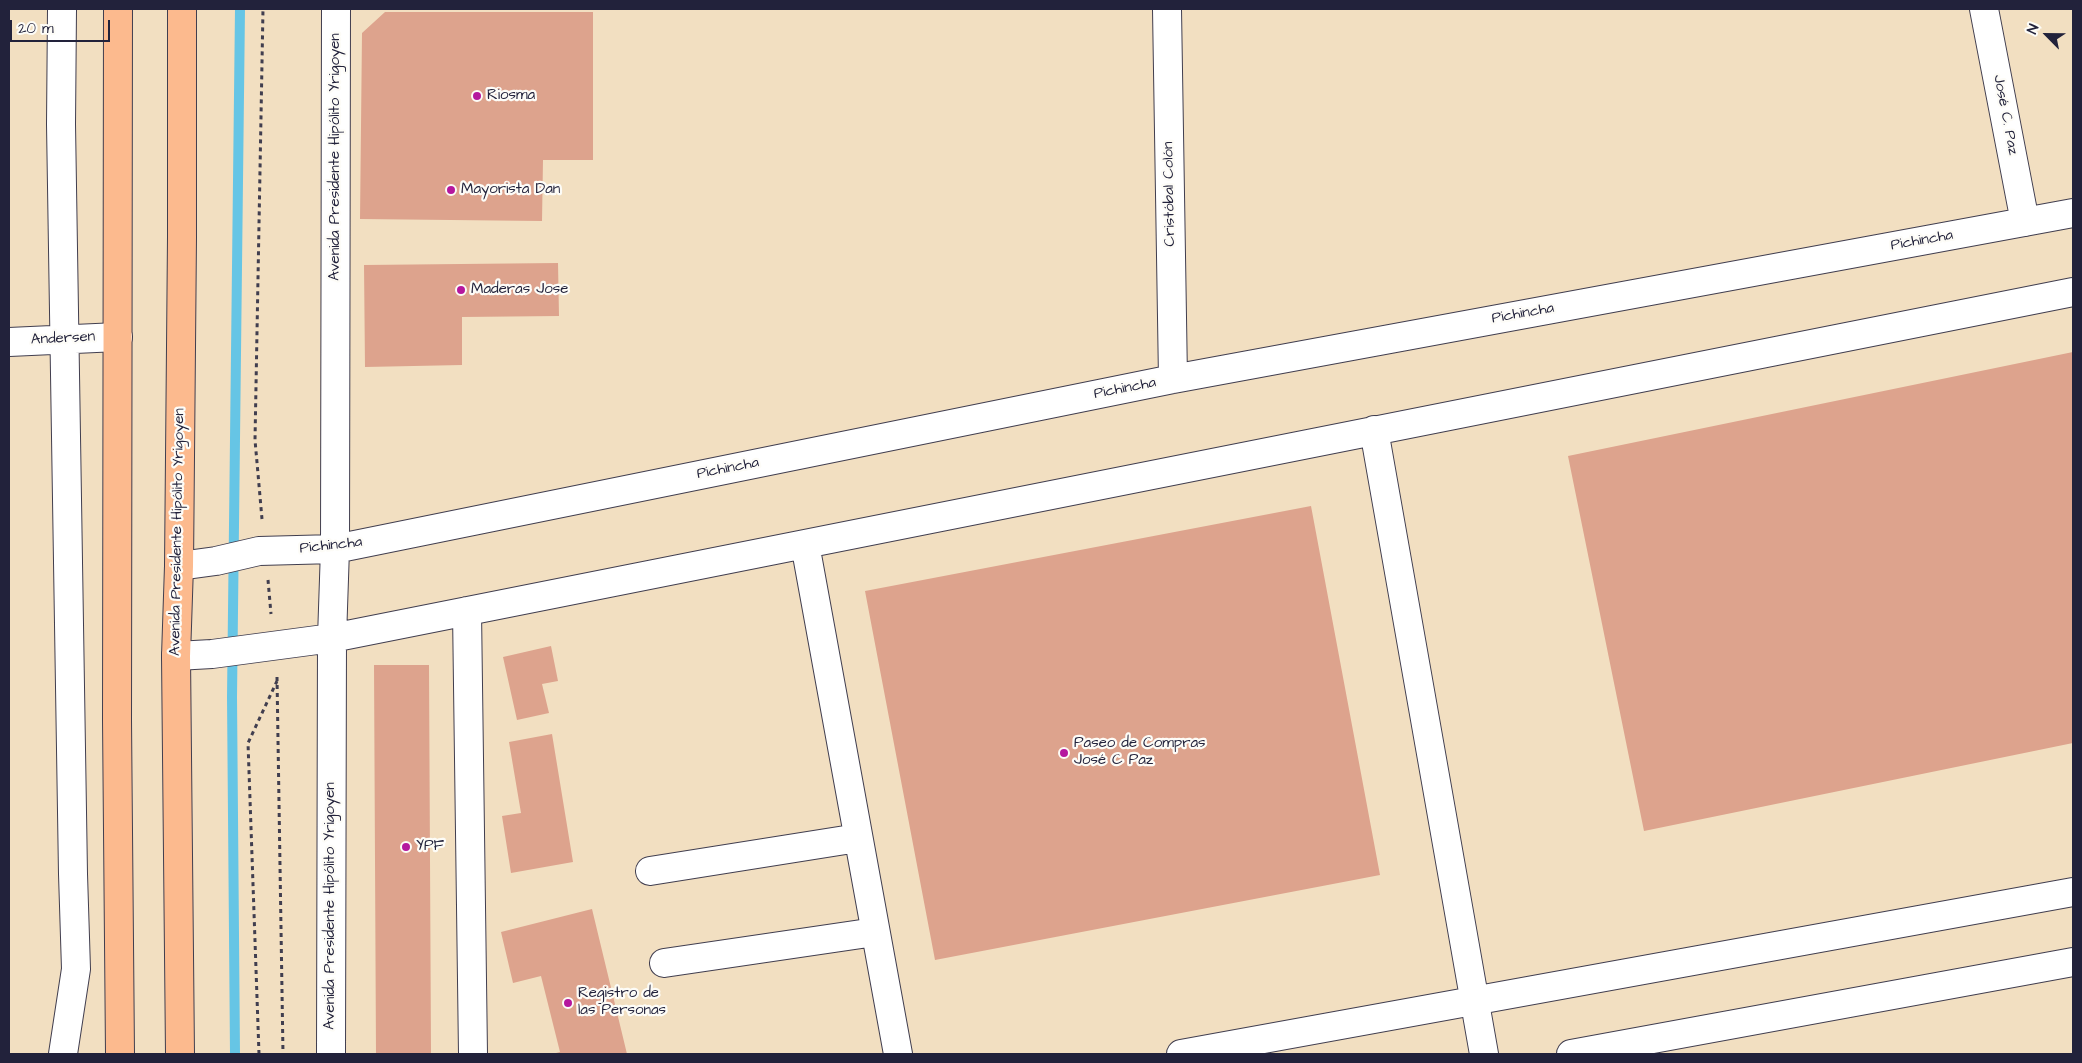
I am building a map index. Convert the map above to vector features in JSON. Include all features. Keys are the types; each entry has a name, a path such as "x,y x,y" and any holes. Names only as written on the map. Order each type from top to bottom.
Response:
{"main road":[{"path":"118,9 117,730 120,1054"},
{"name":"Avenida Presidente Hipólito Yrigoyen","path":"180,1054 176,656 179,566 182,9"}],"street":[{"path":"62,9 61,124 76,969 63,1054"},
{"name":"Avenida Presidente Hipólito Yrigoyen","path":"331,1054 332,638 336,549 336,9"},
{"name":"Cristóbal Colón","path":"1167,9 1173,379"},
{"name":"José C. Paz","path":"1984,9 2025,222"},
{"name":"Pichincha","path":"179,566 216,561 259,551 336,549 1173,379 2073,212"},
{"path":"176,656 212,654 332,638 2073,292"},
{"name":"Andersen","path":"9,342 118,337"},
{"path":"1374,430 1484,1054"},
{"path":"805,544 898,1054"},
{"path":"467,611 473,1054"},
{"path":"650,871 858,838"},
{"path":"1181,1054 2073,892"},
{"path":"664,964 876,932"},
{"path":"1571,1054 2073,962"}],"path":[{"path":"259,1054 248,743 277,680"}],"building":[{"name":"Riosma","path":"385,12 593,12 593,160 543,160 542,221 360,219 362,33"},
{"name":"Maderas Jose","path":"558,263 559,316 462,317 462,365 365,367 364,265"},
{"path":"2073,352 2073,743 1644,831 1568,456"},
{"path":"1311,506 1380,875 935,960 865,591"},
{"path":"551,646 558,681 542,684 549,713 517,720 503,657"},
{"path":"374,665 429,665 431,1054 376,1054"},
{"path":"552,734 573,862 511,873 502,816 521,813 509,742"},
{"path":"592,909 627,1054 552,1054 560,1052 541,976 513,983 501,932"}],"waterway":[{"path":"235,1054 232,697 240,9"}],"place":[{"name":"Riosma","path":"477,96"},
{"name":"Mayorista Dan","path":"451,190"},
{"name":"Maderas Jose","path":"461,290"},
{"name":"Paseo de Compras José C Paz","path":"1064,753"},
{"name":"YPF","path":"406,847"},
{"name":"Registro de las Personas","path":"568,1003"}]}
